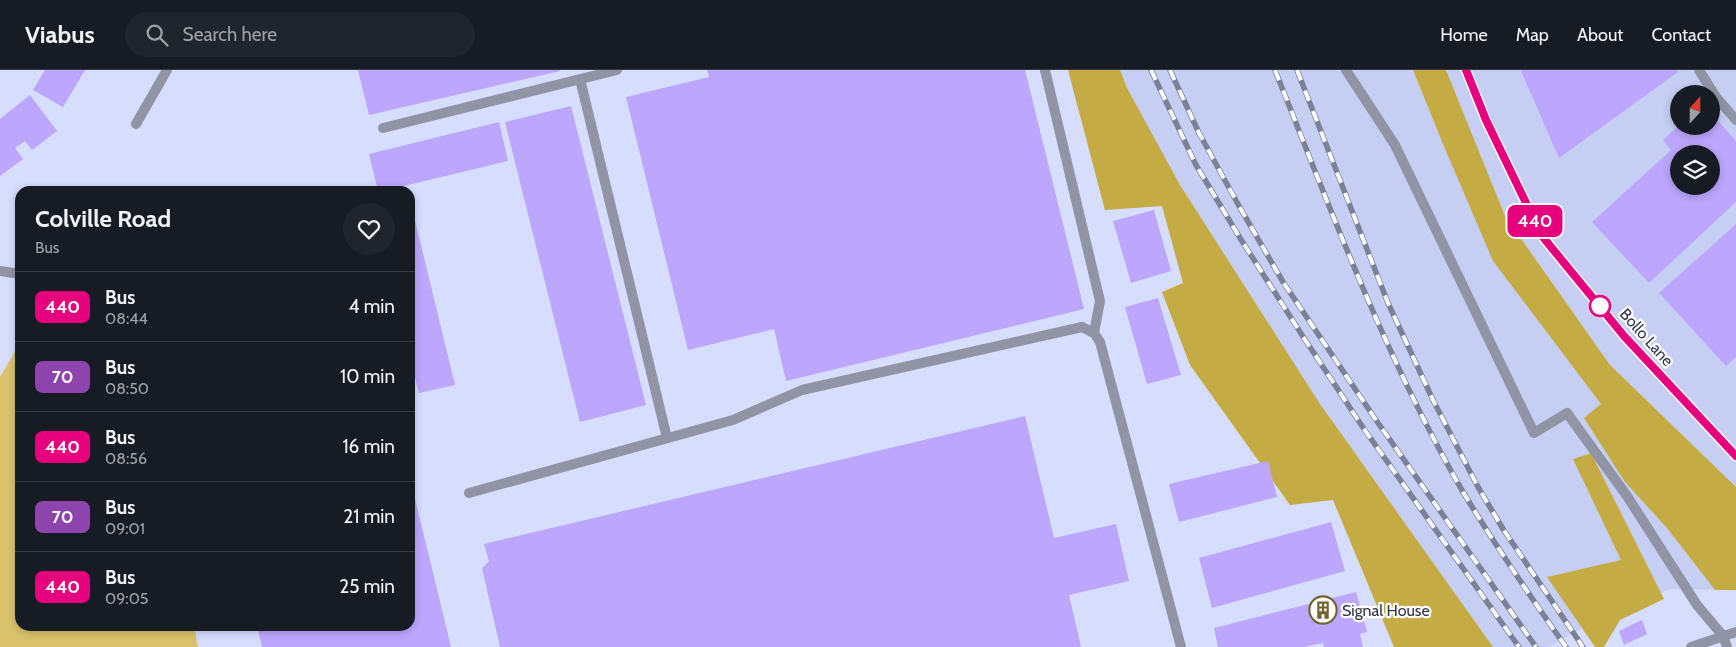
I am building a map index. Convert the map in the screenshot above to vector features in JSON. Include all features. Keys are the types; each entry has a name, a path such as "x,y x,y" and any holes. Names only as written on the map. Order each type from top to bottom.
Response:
{"street":[{"path":"136,124 167,70"},
{"path":"383,128 617,70"},
{"path":"1045,70 1100,301 1094,333"},
{"path":"1346,70 1395,145 1534,433 1567,413 1627,496 1697,605 1723,636 1727,647"},
{"name":"Bollo Lane","path":"1466,70 1486,120 1542,236 1624,336 1736,456"},
{"path":"1699,70 1716,97 1736,120"},
{"path":"580,79 667,438"},
{"path":"0,271 15,273"},
{"path":"468,492 733,420 802,390 1082,327 1094,333 1100,342 1181,647"},
{"path":"1691,647 1736,632"}],"shaded area":[{"path":"1068,70 1736,70 1736,590 1670,589 1580,629 1549,647 1447,647 1162,206 1105,210"},
{"path":"1068,70 1120,70 1127,88 1180,185 1320,404 1493,647 1394,647 1333,500 1290,505 1190,365 1162,292 1183,283 1162,206 1105,210"},
{"path":"1413,70 1446,70 1505,216 1610,365 1736,487 1736,590 1715,590 1667,528 1625,482 1584,418 1601,404 1493,261"},
{"path":"15,352 15,631 195,631 198,647 0,647 0,377"},
{"path":"1591,453 1664,599 1620,620 1604,647 1595,647 1547,577 1621,560 1573,459"}],"building":[{"path":"45,70 85,70 63,107 33,90"},
{"path":"358,70 560,70 560,71 369,115"},
{"path":"707,70 1025,70 1084,309 786,381 774,329 688,350 626,97 709,77"},
{"path":"1677,70 1678,72 1559,158 1521,71"},
{"path":"30,95 57,131 32,150 25,141 15,148 23,159 0,176 0,119"},
{"path":"571,106 646,405 580,422 505,122"},
{"path":"499,122 508,161 404,186 377,186 369,154"},
{"path":"1720,123 1736,141 1736,202 1649,283 1592,222 1670,151 1670,195 1720,195 1720,145 1670,145 1670,149 1663,140 1670,133 1670,135 1720,135"},
{"path":"1154,210 1171,271 1131,283 1113,221"},
{"path":"415,221 455,385 419,393 415,377"},
{"path":"1736,224 1736,357 1726,366 1659,293"},
{"path":"1158,298 1181,375 1147,384 1125,307"},
{"path":"1025,416 1054,538 1116,524 1129,581 1069,595 1081,647 500,647 482,568 489,561 484,544"},
{"path":"1268,461 1277,497 1179,522 1169,484"},
{"path":"415,499 451,647 262,647 258,631 415,631"},
{"path":"1331,522 1345,571 1212,608 1199,558"},
{"name":"Signal House","path":"1356,592 1367,632 1360,634 1363,647 1324,647 1323,643 1304,647 1218,647 1214,628"},
{"path":"1642,620 1647,634 1624,645 1619,631"}],"railway":[{"path":"1151,70 1196,165 1240,238 1364,429 1519,647"},
{"path":"1170,70 1199,133 1283,282 1376,420 1536,647"},
{"path":"1275,70 1361,285 1435,442 1463,492 1513,570 1566,647"},
{"path":"1297,70 1388,303 1433,400 1478,487 1503,529 1583,647"}],"bus line":[{"name":"440","path":"1466,70 1486,120 1542,236 1624,336 1736,456"}],"place":[{"name":"Signal House","path":"1323,610"}]}
